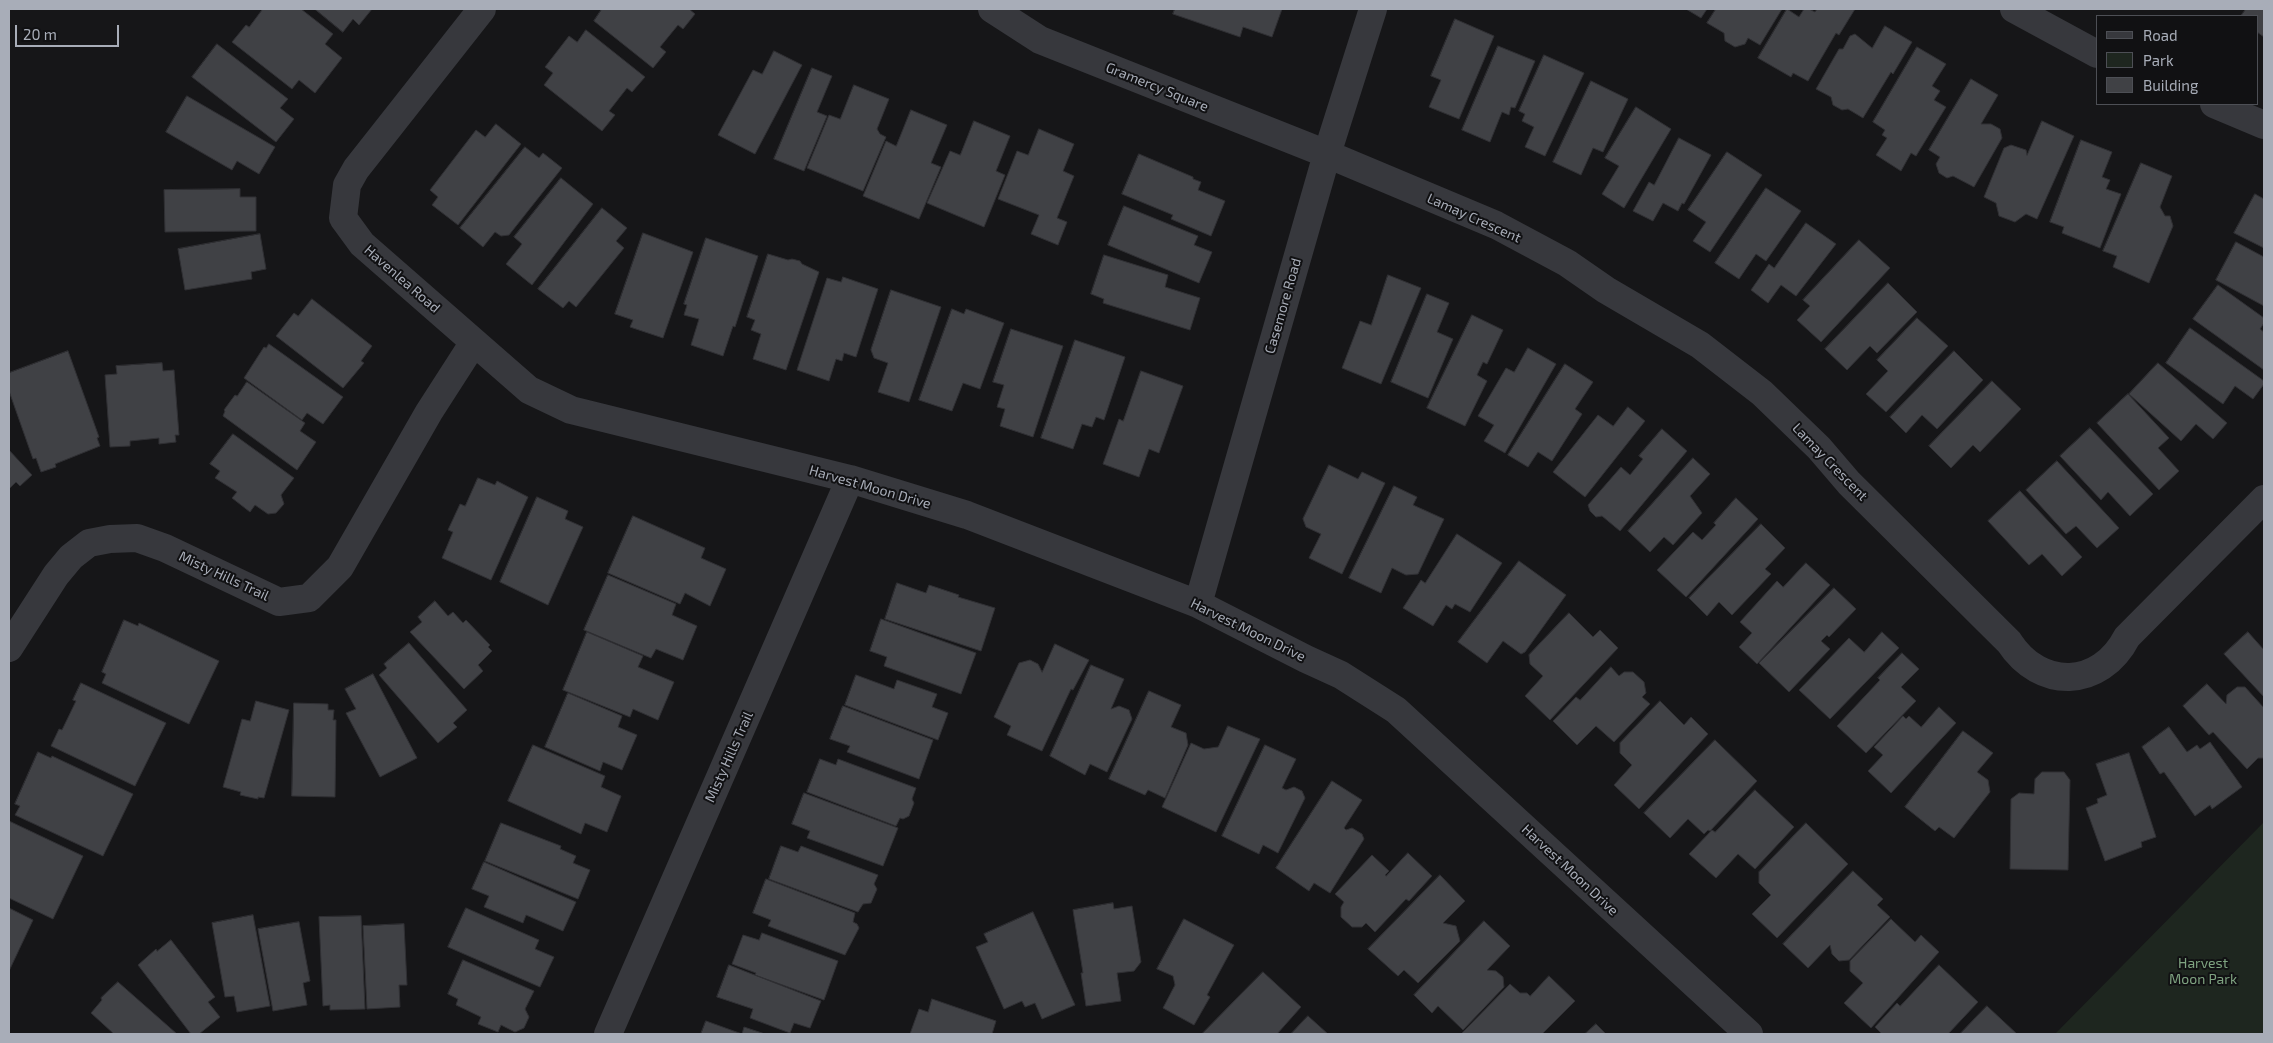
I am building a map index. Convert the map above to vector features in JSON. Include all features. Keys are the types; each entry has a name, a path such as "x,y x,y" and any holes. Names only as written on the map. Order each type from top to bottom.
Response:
{"street":[{"name":"Havenlea Road","path":"482,9 356,169 347,185 343,218 362,244 529,390 571,410 635,426"},
{"name":"Gramercy Square","path":"992,9 1040,40 1326,154"},
{"name":"Casemore Road","path":"1198,604 1326,154 1373,9"},
{"path":"2014,9 2096,53"},
{"path":"2216,105 2264,125"},
{"name":"Lamay Crescent","path":"1326,154 1496,225 1567,263 1606,290 1700,345 1762,393 1818,448 1849,483 2009,642 2024,661 2044,673 2072,677 2099,669 2111,660 2127,637 2264,499"},
{"name":"Misty Hills Trail","path":"9,648 56,575 72,557 89,544 110,540 137,538 165,548 279,602 309,598 330,579 344,561 429,412 474,342"},
{"name":"Harvest Moon Drive","path":"635,426 850,479 967,515 1198,604 1341,675 1396,710 1749,1034"},
{"name":"Misty Hills Trail","path":"608,1034 850,479"}],"green space":[{"name":"Harvest Moon Park","path":"2264,822 2264,1034 2055,1034"}],"building":[{"path":"263,9 301,9 333,34 325,44 342,58 315,93 299,80 292,89 232,42 246,25 249,27"},
{"path":"315,9 372,9 359,25 353,19 343,32"},
{"path":"602,9 689,9 695,14 683,29 678,25 660,47 666,52 653,68 594,21"},
{"path":"1175,9 1282,9 1272,37 1243,27 1240,37 1173,14"},
{"path":"1686,9 1707,9 1701,18"},
{"path":"1716,9 1782,9 1760,45 1748,38 1745,44 1735,47 1725,41 1724,33 1707,23"},
{"path":"1787,9 1799,17 1804,9 1815,12 1817,9 1855,9 1839,35 1836,33 1808,81 1793,73 1791,77 1758,58"},
{"path":"2246,9 2264,9 2264,37 2258,33 2258,15 2242,15"},
{"path":"1455,19 1494,36 1459,119 1429,107 1441,80 1431,76"},
{"path":"1885,26 1912,42 1863,118 1848,109 1842,110 1833,105 1831,97 1816,89 1839,49 1843,49 1850,36 1855,34 1872,48"},
{"path":"586,30 645,77 632,92 627,88 609,111 615,115 602,131 544,85 553,73 545,67 569,36 577,42"},
{"path":"217,44 288,99 280,108 294,119 276,142 192,77"},
{"path":"1498,46 1535,61 1515,108 1511,107 1509,115 1502,112 1490,142 1462,130"},
{"path":"1917,47 1946,64 1932,86 1940,91 1934,100 1946,107 1916,156 1911,153 1901,171 1876,155 1887,138 1882,135 1885,130 1873,122"},
{"path":"774,51 802,65 755,154 718,135 753,70 762,74"},
{"path":"1544,55 1584,73 1545,156 1525,147 1534,127 1522,121 1525,114 1519,111"},
{"path":"812,68 832,76 817,112 827,116 804,171 774,159"},
{"path":"1971,79 1998,95 1981,124 1991,124 2000,129 2002,138 1974,187 1953,176 1947,178 1939,173 1936,164 1940,157 1929,150"},
{"path":"1591,81 1628,99 1603,152 1593,148 1581,175 1553,162"},
{"path":"854,85 889,99 877,129 880,134 886,137 863,191 807,168 829,115 840,119"},
{"path":"187,96 275,147 259,174 237,161 232,170 166,132"},
{"path":"1636,107 1671,129 1624,208 1602,194 1619,166 1605,158"},
{"path":"911,110 947,125 931,163 941,167 919,219 863,196 886,141 896,146"},
{"path":"974,121 1010,136 996,171 1005,175 984,227 927,203 950,151 960,155"},
{"path":"2042,121 2074,136 2037,219 2026,214 2015,222 1999,216 1996,203 1984,197 2004,148 2011,145 2026,150 2027,155"},
{"path":"496,124 521,144 458,225 432,205 438,197 430,190 476,130 485,137"},
{"path":"1039,129 1074,144 1063,171 1074,176 1057,218 1067,222 1058,245 1031,234 1039,215 998,199 1017,151 1028,155"},
{"path":"1679,138 1711,155 1684,204 1682,203 1678,211 1663,203 1653,221 1633,211 1649,182 1654,185"},
{"path":"2081,140 2112,152 2102,177 2110,180 2106,189 2121,194 2100,248 2062,233 2064,227 2050,222"},
{"path":"525,147 539,158 543,153 562,168 509,235 501,236 495,232 483,247 460,228"},
{"path":"1727,152 1762,175 1710,252 1693,241 1706,222 1688,210"},
{"path":"1139,154 1193,177 1193,179 1201,182 1198,190 1225,201 1211,236 1171,219 1173,215 1122,194"},
{"path":"2141,163 2172,176 2160,207 2165,216 2170,216 2173,226 2149,283 2113,267 2117,256 2103,251"},
{"path":"561,178 593,204 532,285 506,264 522,244 514,237"},
{"path":"1766,188 1801,211 1766,261 1756,254 1739,279 1715,263"},
{"path":"240,189 240,197 256,197 256,231 165,232 164,190"},
{"path":"2255,194 2264,199 2264,248 2234,233"},
{"path":"1124,206 1198,236 1194,245 1212,252 1199,283 1108,245"},
{"path":"602,208 627,228 616,241 624,248 576,307 569,301 563,308 538,289"},
{"path":"1806,223 1836,244 1796,296 1781,285 1768,303 1751,290 1769,264 1774,268"},
{"path":"643,233 693,252 663,338 630,327 633,320 615,314"},
{"path":"260,234 266,269 251,272 252,279 185,290 178,249"},
{"path":"706,238 758,256 735,327 733,326 723,356 691,345 699,319 684,315 687,305 684,304"},
{"path":"1859,240 1890,268 1821,342 1797,320 1810,306 1803,300"},
{"path":"2236,242 2264,257 2264,306 2216,280"},
{"path":"768,254 788,260 800,261 802,264 819,272 786,370 753,359 761,334 751,330 755,320 747,317"},
{"path":"1104,255 1168,275 1165,287 1200,298 1190,330 1103,303 1104,299 1091,294"},
{"path":"1388,275 1421,288 1381,384 1342,368 1360,321 1371,325"},
{"path":"843,277 878,289 856,357 844,353 842,361 836,359 829,381 797,370 827,278 841,282"},
{"path":"1888,283 1917,312 1877,353 1870,346 1847,370 1825,349"},
{"path":"2218,285 2264,318 2264,323 2260,329 2264,332 2264,370 2193,319"},
{"path":"891,290 941,307 909,402 878,392 888,363 874,358 871,350"},
{"path":"1427,294 1449,303 1437,332 1453,339 1428,398 1391,382"},
{"path":"312,299 372,346 361,361 364,363 343,388 276,336 294,313 298,316"},
{"path":"952,309 964,314 966,309 1004,323 980,389 963,383 952,411 919,400"},
{"path":"1472,315 1503,330 1487,364 1483,362 1477,375 1487,381 1465,426 1427,408"},
{"path":"1917,318 1948,346 1886,412 1866,394 1888,371 1877,360"},
{"path":"2190,328 2264,381 2264,384 2253,399 2235,386 2223,404 2166,363"},
{"path":"1011,329 1063,346 1033,437 1000,426 1005,409 997,407 1004,385 993,382"},
{"path":"1075,340 1125,357 1104,420 1096,417 1092,427 1082,424 1073,449 1041,438"},
{"path":"269,344 343,397 323,424 307,413 302,420 244,378 264,347 266,348"},
{"path":"1528,348 1556,364 1505,453 1484,441 1494,425 1478,416 1506,368 1514,372"},
{"path":"68,351 99,437 97,438 100,446 55,464 56,467 41,472 36,458 33,459 9,391 9,373"},
{"path":"1954,351 1983,380 1937,429 1922,415 1906,433 1890,417"},
{"path":"162,363 163,371 174,370 179,435 175,435 176,442 159,444 159,438 130,441 130,446 110,447 105,375 117,374 116,366"},
{"path":"2158,363 2227,423 2213,439 2196,424 2181,441 2129,394"},
{"path":"1565,364 1593,382 1575,409 1582,414 1552,461 1538,452 1528,467 1508,455"},
{"path":"1141,371 1183,386 1159,453 1149,449 1139,477 1103,464 1119,419 1123,421"},
{"path":"1992,381 2021,409 1980,452 1973,445 1951,468 1929,446"},
{"path":"247,382 305,423 300,431 316,442 297,470 223,416 224,410"},
{"path":"2128,394 2169,438 2158,448 2179,471 2159,490 2097,423"},
{"path":"1628,407 1645,421 1585,497 1553,472 1598,415 1613,426"},
{"path":"2090,428 2153,494 2130,516 2108,492 2101,500 2060,456"},
{"path":"1662,429 1687,451 1620,531 1602,516 1596,517 1590,511 1588,505 1621,467 1630,475 1643,459 1639,456"},
{"path":"233,434 294,478 281,495 284,504 276,513 268,514 255,505 250,512 232,498 237,492 215,478 220,471 210,464"},
{"path":"9,450 32,475 20,486 16,482 9,489"},
{"path":"1693,458 1710,474 1690,496 1702,513 1673,545 1664,537 1650,552 1628,531"},
{"path":"2057,461 2119,528 2097,548 2076,526 2066,534 2026,490"},
{"path":"1329,465 1358,479 1362,472 1385,483 1342,574 1309,558 1321,534 1306,527 1303,519"},
{"path":"478,478 495,485 497,481 528,497 491,580 442,558 453,532 448,530 460,504 465,506"},
{"path":"1394,486 1417,497 1413,505 1444,519 1418,574 1406,575 1392,568 1381,593 1349,578"},
{"path":"2020,491 2082,557 2062,576 2042,554 2029,565 1988,521"},
{"path":"537,497 568,511 565,519 583,527 548,605 500,582"},
{"path":"1736,498 1758,519 1686,597 1657,570 1693,532 1702,540"},
{"path":"633,516 705,548 701,558 726,569 710,606 685,593 680,604 608,573"},
{"path":"1761,524 1785,548 1765,569 1771,574 1732,615 1719,602 1707,616 1689,598"},
{"path":"1457,534 1502,563 1470,612 1455,604 1452,609 1446,605 1433,626 1403,608 1421,580 1425,583"},
{"path":"1519,561 1566,595 1525,652 1521,654 1503,641 1487,663 1458,642"},
{"path":"1806,563 1830,585 1757,664 1739,647 1752,633 1740,622 1777,581 1783,587"},
{"path":"608,575 676,604 672,615 697,626 683,660 656,649 651,658 584,630"},
{"path":"897,583 926,593 929,585 959,595 958,597 995,608 981,651 885,619"},
{"path":"1834,588 1856,609 1829,637 1827,635 1821,641 1830,649 1789,692 1759,663"},
{"path":"435,601 448,616 453,612 463,623 466,620 490,645 488,647 492,651 478,665 483,671 464,689 410,632 422,622 418,617"},
{"path":"1569,613 1593,637 1600,630 1618,648 1550,720 1525,696 1543,676 1530,664 1529,655"},
{"path":"881,619 976,653 961,694 884,666 887,657 870,651"},
{"path":"124,620 138,626 139,623 219,661 189,724 102,683 106,674 102,672"},
{"path":"587,632 643,656 638,667 674,682 658,720 633,709 630,717 563,690"},
{"path":"1882,632 1899,648 1830,719 1799,690 1849,638 1864,652"},
{"path":"2248,632 2264,650 2264,697 2224,654"},
{"path":"409,643 467,710 453,723 457,727 438,743 379,675 387,668 384,664"},
{"path":"1055,644 1089,660 1073,690 1071,689 1042,751 1007,735 1011,726 994,717 1019,663 1030,660 1038,664 1042,672"},
{"path":"1902,653 1919,669 1901,687 1916,701 1866,753 1837,726 1880,680 1878,678"},
{"path":"1091,665 1124,679 1111,709 1119,706 1129,710 1132,719 1107,772 1090,764 1085,775 1050,756"},
{"path":"1611,667 1619,676 1624,672 1633,672 1644,682 1646,693 1642,697 1650,704 1614,742 1596,726 1577,745 1553,721 1576,697 1580,700"},
{"path":"373,674 417,758 380,777 346,713 356,709 345,689"},
{"path":"856,675 894,689 897,680 937,694 932,707 948,713 938,740 845,705"},
{"path":"81,683 166,723 135,786 51,746 59,729 62,730 76,701 73,700"},
{"path":"2207,684 2226,704 2227,695 2237,687 2245,687 2264,708 2264,758 2258,758 2247,769 2213,732 2209,735 2183,706"},
{"path":"1149,691 1181,705 1171,727 1186,733 1188,745 1165,798 1148,790 1145,795 1109,779"},
{"path":"568,693 622,716 618,727 637,735 622,770 603,762 600,771 545,747"},
{"path":"256,701 289,710 264,798 258,797 258,799 240,795 241,792 223,787 242,719 250,721"},
{"path":"1660,701 1684,725 1691,717 1708,734 1639,809 1614,785 1632,765 1620,753 1620,743"},
{"path":"294,703 328,704 328,710 334,710 333,720 336,720 335,797 292,796"},
{"path":"843,706 933,740 919,779 847,752 850,746 830,739"},
{"path":"1939,707 1956,723 1891,793 1868,771 1883,755 1874,747 1903,716 1906,719 1909,716 1921,727"},
{"path":"1228,726 1260,739 1216,832 1162,807 1191,743 1204,749 1218,747"},
{"path":"2169,727 2187,752 2197,745 2200,749 2210,742 2242,787 2212,809 2210,805 2195,816 2164,772 2160,774 2142,747"},
{"path":"1963,731 1993,753 1977,772 1988,780 1990,792 1954,838 1939,827 1935,831 1905,807"},
{"path":"1715,740 1757,781 1710,831 1708,830 1704,834 1688,819 1670,838 1644,813"},
{"path":"533,745 605,776 601,787 621,796 607,832 585,823 581,834 508,801"},
{"path":"1265,745 1296,759 1282,788 1286,790 1294,787 1302,791 1305,798 1278,853 1263,845 1259,854 1222,836"},
{"path":"38,752 51,758 52,756 133,794 103,856 15,815 20,806 15,804"},
{"path":"2129,753 2156,837 2141,842 2142,847 2105,861 2086,808 2098,803 2097,799 2107,795 2096,764"},
{"path":"820,759 836,765 838,759 916,788 912,799 914,803 909,816 903,819 900,818 896,826 807,792"},
{"path":"2042,772 2064,772 2070,780 2068,870 2010,869 2011,799 2019,793 2034,794 2035,779"},
{"path":"1332,781 1362,800 1344,828 1346,830 1352,828 1362,834 1364,839 1330,893 1314,883 1309,891 1276,868"},
{"path":"1755,790 1794,827 1755,869 1738,854 1716,878 1689,854 1712,830 1715,832"},
{"path":"804,793 898,828 883,866 807,838 810,831 792,824"},
{"path":"9,821 83,856 53,919 9,898"},
{"path":"501,823 561,846 560,849 576,856 573,863 590,870 578,899 485,861"},
{"path":"1806,823 1848,864 1777,938 1752,914 1771,895 1759,883 1759,872"},
{"path":"781,846 798,852 801,846 878,875 874,884 877,889 871,903 863,904 858,912 769,879"},
{"path":"1408,853 1432,876 1409,901 1406,899 1375,932 1366,923 1362,927 1352,927 1341,917 1341,907 1344,902 1335,894 1372,855 1389,871 1386,876"},
{"path":"484,862 576,902 563,931 526,915 523,923 484,907 489,896 472,889"},
{"path":"1853,871 1883,899 1877,905 1890,917 1849,960 1839,961 1832,954 1830,945 1808,968 1783,944"},
{"path":"1440,875 1465,901 1443,923 1456,926 1460,941 1418,983 1404,970 1398,976 1368,949"},
{"path":"766,879 855,913 853,922 859,928 845,955 768,926 771,920 753,913"},
{"path":"1113,903 1114,909 1132,906 1141,962 1134,971 1117,973 1121,1001 1086,1006 1073,910"},
{"path":"9,908 33,920 9,971"},
{"path":"466,908 539,940 535,949 554,957 540,987 448,947"},
{"path":"1033,912 1075,1005 1042,1019 1035,1003 1025,1007 1022,1001 1004,1009 976,947 988,942 984,934"},
{"path":"253,915 270,1006 237,1012 234,996 225,997 212,923"},
{"path":"361,916 365,1009 330,1010 330,1005 323,1006 319,917"},
{"path":"1184,919 1234,945 1207,995 1210,997 1194,1025 1163,1008 1175,985 1173,976 1157,969"},
{"path":"1891,919 1915,942 1921,935 1939,952 1871,1028 1844,1003 1863,983 1850,971 1850,961"},
{"path":"1484,921 1510,946 1487,970 1496,971 1503,977 1504,987 1463,1030 1438,1006 1432,1013 1414,995"},
{"path":"299,922 310,981 303,983 307,1005 273,1011 258,929"},
{"path":"404,924 407,985 399,985 400,1007 367,1009 363,926"},
{"path":"762,933 838,961 824,1000 755,975 756,973 732,964 743,935 759,940"},
{"path":"171,940 215,997 208,1002 220,1017 199,1034 191,1034 138,965 156,949 157,951"},
{"path":"463,960 534,991 525,1009 529,1017 524,1028 515,1032 501,1025 498,1032 478,1024 481,1017 456,1005 458,999 448,994"},
{"path":"729,965 821,1001 810,1028 794,1023 790,1033 750,1018 753,1009 717,997"},
{"path":"1939,965 1978,1002 1948,1034 1882,1034 1875,1027 1897,1003 1900,1006"},
{"path":"1263,972 1301,1007 1277,1034 1202,1034"},
{"path":"1549,976 1575,1001 1542,1034 1461,1034 1510,984 1520,993 1527,993 1530,996"},
{"path":"118,982 177,1034 114,1034 91,1013 102,1000 101,998"},
{"path":"932,999 996,1021 992,1034 910,1034 919,1009 928,1012"},
{"path":"1987,1006 2017,1034 1960,1034"},
{"path":"1308,1016 1328,1034 1291,1034"},
{"path":"706,1021 742,1034 701,1034"},
{"path":"1596,1024 1606,1034 1585,1034"},
{"path":"744,1027 765,1034 742,1034"}]}
